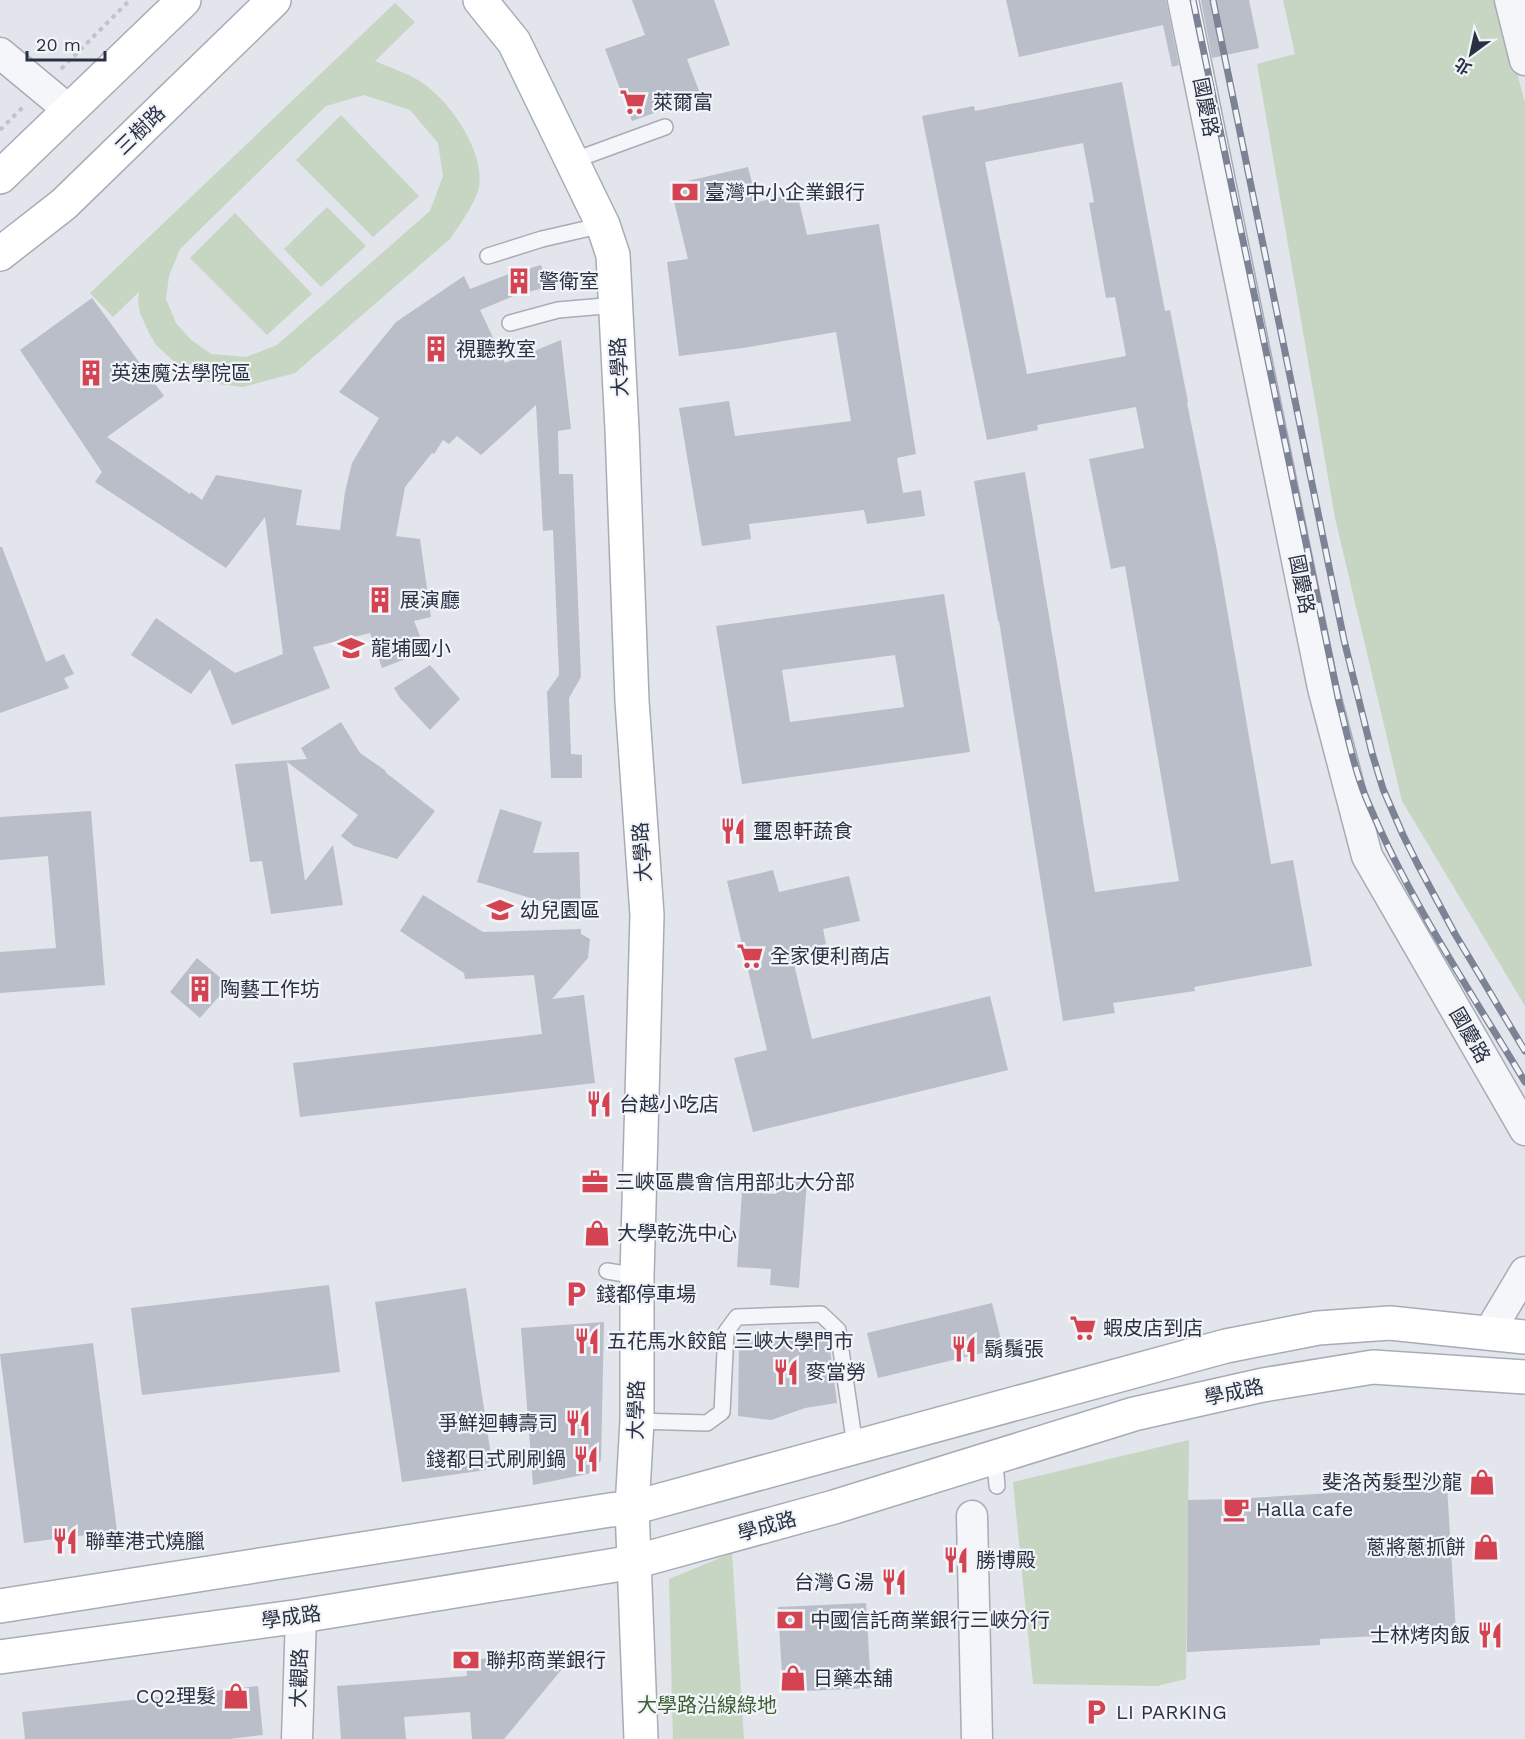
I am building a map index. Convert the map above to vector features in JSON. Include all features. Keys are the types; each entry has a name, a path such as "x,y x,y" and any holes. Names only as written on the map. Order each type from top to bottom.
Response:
{"street":[{"path":"0,177 184,0"},
{"name":"三樹路","path":"0,254 64,204 274,0"},
{"name":"大學路","path":"480,0 514,42 603,225 613,255 632,701 647,915 622,1274 637,1421 632,1508 641,1739"},
{"name":"國慶路","path":"1183,0 1323,688 1367,856 1525,1130"},
{"path":"1510,0 1525,60"},
{"path":"0,53 70,111"},
{"path":"1488,1334 1525,1272"},
{"path":"0,1606 632,1508 1226,1346 1318,1328 1390,1323 1525,1337"},
{"name":"學成路","path":"0,1657 301,1616 634,1562 834,1507 1134,1414 1263,1385 1373,1367 1525,1377"},
{"path":"972,1516 977,1739"},
{"name":"大觀路","path":"297,1739 301,1616"}],"lane":[{"path":"572,160 664,127"},
{"path":"489,256 542,239 603,225"},
{"path":"510,323 558,310 616,306"},
{"path":"637,1421 707,1423 722,1412 726,1332 737,1317 821,1314 838,1330 855,1446"}],"path":[{"path":"58,72 130,0"},
{"path":"0,130 23,106"}],"green space":[{"path":"1283,0 1498,0 1525,103 1525,1006 1402,801 1335,518 1257,64 1295,54"},
{"path":"395,3 415,22 375,61 421,82 432,90 454,114 477,158 479,187 477,193 467,214 450,239 295,373 243,387 210,383 180,367 156,345 140,313 139,292 113,317 90,293","holes":["364,95 410,110 438,143 443,176 430,211 277,345 246,357 211,354 190,339 176,323 166,299 169,276 180,249 326,106"]},
{"path":"341,115 419,196 373,237 296,160"},
{"path":"327,207 366,246 321,287 284,249"},
{"path":"235,213 312,294 267,335 190,258"},
{"path":"1189,1440 1186,1679 1157,1686 1033,1684 1013,1482"},
{"name":"大學路沿線綠地","path":"732,1553 744,1739 673,1739 669,1579"}],"building":[{"path":"632,0 714,0 730,45 687,59 701,96 632,121 605,49 645,35"},
{"path":"1006,0 1166,0 1179,65 1172,67 1163,25 1019,57"},
{"path":"1201,0 1249,0 1259,48 1212,58"},
{"path":"1122,82 1165,311 1170,310 1217,551 1271,864 1293,860 1312,966 1194,987 1195,991 1113,1003 1115,1013 1063,1021 999,621 974,481 1025,472 1095,892 1179,881 1125,566 1111,569 1089,459 1144,448 1136,407 1037,425 1038,430 987,440 922,116 974,106 975,111","holes":["1083,143 1094,202 1089,203 1106,298 1115,297 1126,356 1027,374 985,162"]},
{"path":"748,167 757,202 797,193 807,235 879,224 916,454 897,458 903,493 921,490 925,516 867,524 864,510 749,524 751,539 702,546 679,408 729,401 735,436 851,421 836,332 679,356 667,262 688,259 670,185"},
{"path":"541,265 548,287 516,295 480,310 505,363 561,340 571,429 558,431 559,474 573,474 581,677 569,698 571,754 582,755 582,778 551,778 547,692 559,675 553,530 543,531 536,405 481,455 457,436 449,444 443,440 434,454 432,453 405,487 396,536 420,539 431,617 414,621 426,651 382,668 370,633 313,647 330,688 232,725 210,669 191,694 131,655 156,618 235,673 283,654 265,517 226,568 95,482 102,472 20,350 92,298 164,396 107,437 202,500 216,475 302,490 296,525 340,530 352,463 379,418 339,392 396,322 464,276 470,289"},
{"path":"0,547 2,547 46,662 64,654 74,674 64,678 69,688 0,713"},
{"path":"944,594 970,752 742,784 716,626","holes":["895,655 904,707 790,722 782,670"]},
{"path":"430,665 460,699 430,730 400,698 394,688"},
{"path":"341,722 360,753 435,811 397,859 354,846 341,836 358,815 287,762 305,881 333,845 343,905 271,914 262,861 250,862 235,764 307,759 301,748"},
{"path":"500,809 542,822 533,853 579,852 581,913 477,882"},
{"path":"91,811 105,985 0,993 0,952 56,948 48,856 0,860 0,817"},
{"path":"773,870 779,892 849,876 860,921 823,929 826,944 791,952 812,1039 990,996 1008,1070 753,1132 734,1058 767,1050 727,881"},
{"path":"423,895 483,932 581,929 581,934 590,939 588,958 552,999 584,995 595,1083 300,1117 293,1063 542,1034 534,975 465,979 464,973 400,931"},
{"name":"陶藝工作坊","path":"197,958 229,985 200,1018 170,992"},
{"path":"777,1177 807,1180 799,1288 770,1285 771,1269 737,1267 742,1192 776,1194"},
{"path":"329,1285 340,1372 142,1395 131,1308"},
{"path":"466,1288 493,1469 402,1482 375,1302"},
{"path":"992,1303 1003,1348 878,1378 867,1333"},
{"path":"604,1322 601,1460 592,1473 533,1485 521,1328"},
{"name":"麥當勞","path":"828,1334 837,1403 805,1408 771,1420 738,1416 739,1341"},
{"path":"93,1343 117,1531 24,1543 0,1354"},
{"path":"1447,1486 1456,1632 1320,1639 1320,1645 1187,1652 1188,1500"},
{"path":"866,1603 871,1688 783,1692 778,1607"},
{"path":"577,1651 504,1739 472,1739 470,1712 404,1717 406,1739 341,1739 337,1686 467,1676 466,1660"},
{"path":"258,1686 263,1735 229,1739 25,1739 22,1712"}],"railway":[{"path":"1193,0 1339,702 1356,769 1370,807 1404,879 1443,948 1525,1082"},
{"path":"1213,0 1344,640 1372,753 1383,789 1418,865 1455,934 1525,1051"}],"place":[{"name":"萊爾富","path":"633,102"},
{"name":"臺灣中小企業銀行","path":"685,192"},
{"name":"警衛室","path":"519,281"},
{"name":"視聽教室","path":"436,349"},
{"name":"英速魔法學院區","path":"91,373"},
{"name":"展演廳","path":"380,600"},
{"name":"龍埔國小","path":"351,648"},
{"name":"璽恩軒蔬食","path":"733,831"},
{"name":"幼兒園區","path":"500,910"},
{"name":"全家便利商店","path":"750,956"},
{"name":"陶藝工作坊","path":"200,989"},
{"name":"台越小吃店","path":"599,1104"},
{"name":"三峽區農會信用部北大分部","path":"595,1182"},
{"name":"大學乾洗中心","path":"597,1233"},
{"name":"錢都停車場","path":"576,1294"},
{"name":"蝦皮店到店","path":"1083,1328"},
{"name":"五花馬水餃館 三峽大學門市","path":"587,1341"},
{"name":"鬍鬚張","path":"964,1349"},
{"name":"麥當勞","path":"786,1372"},
{"name":"爭鮮迴轉壽司","path":"578,1423"},
{"name":"錢都日式刷刷鍋","path":"586,1459"},
{"name":"斐洛芮髮型沙龍","path":"1482,1482"},
{"name":"Halla cafe","path":"1236,1509"},
{"name":"聯華港式燒臘","path":"65,1541"},
{"name":"蔥將蔥抓餅","path":"1486,1547"},
{"name":"勝博殿","path":"956,1560"},
{"name":"台灣Ｇ湯","path":"894,1582"},
{"name":"中國信託商業銀行三峽分行","path":"790,1620"},
{"name":"士林烤肉飯","path":"1490,1635"},
{"name":"聯邦商業銀行","path":"466,1660"},
{"name":"日藥本舖","path":"793,1678"},
{"name":"CQ2理髮","path":"236,1696"},
{"name":"LI PARKING","path":"1096,1712"}]}
